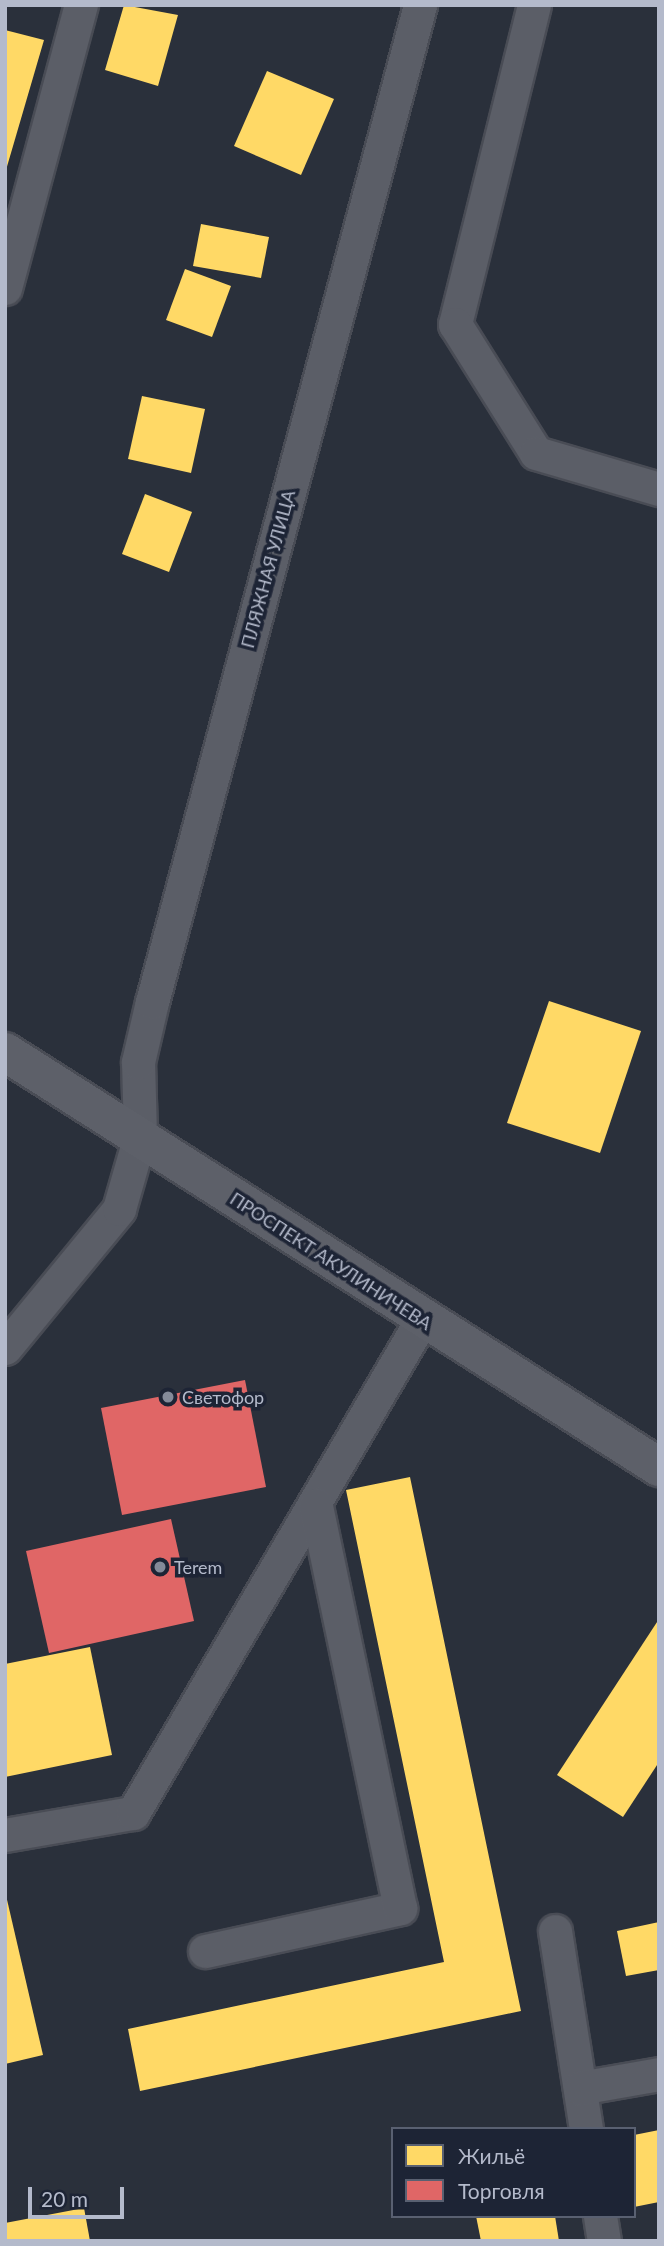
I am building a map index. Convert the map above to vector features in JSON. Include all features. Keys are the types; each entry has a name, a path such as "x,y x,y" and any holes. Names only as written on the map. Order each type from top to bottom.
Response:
{"main road":[{"name":"ПРОСПЕКТ АКУЛИНИЧЕВА","path":"5,1052 140,1136 421,1321 659,1467"}],"street":[{"path":"5,288 81,5"},
{"name":"ПЛЯЖНАЯ УЛИЦА","path":"5,1348 119,1209 140,1136 138,1062 152,1002 420,5"},
{"path":"534,5 455,324 536,453 659,489"},
{"path":"5,1835 133,1813 316,1505 421,1321"},
{"path":"205,1951 400,1908 316,1505"},
{"path":"555,1931 586,2127"},
{"path":"580,2088 659,2074"},
{"path":"600,2218 604,2241"}],"building: Жильё":[{"path":"124,5 178,15 158,86 105,70"},
{"path":"5,30 44,40 6,170 5,170"},
{"path":"267,71 334,99 301,175 234,146"},
{"path":"201,224 269,237 261,278 193,266"},
{"path":"185,269 231,286 212,337 166,320"},
{"path":"142,396 205,409 191,473 128,459"},
{"path":"145,494 192,512 169,572 122,554"},
{"path":"549,1001 641,1031 600,1153 507,1123"},
{"path":"410,1477 521,2011 140,2091 128,2029 444,1962 346,1490"},
{"path":"659,1619 659,1762 623,1817 557,1775"},
{"path":"90,1647 112,1755 5,1777 5,1664"},
{"path":"5,1891 43,2055 5,2064"},
{"path":"659,1922 659,1970 626,1976 617,1931"},
{"path":"659,2130 659,2202 636,2207 636,2135"},
{"path":"84,2208 90,2241 5,2241 5,2223"},
{"path":"476,2218 555,2218 559,2241 481,2241"}],"building: Торговля":[{"path":"245,1380 266,1487 122,1515 101,1408"},
{"path":"171,1519 194,1621 49,1653 26,1551"}],"place":[{"name":"Светофор","path":"168,1397"},
{"name":"Terem","path":"160,1567"}]}
